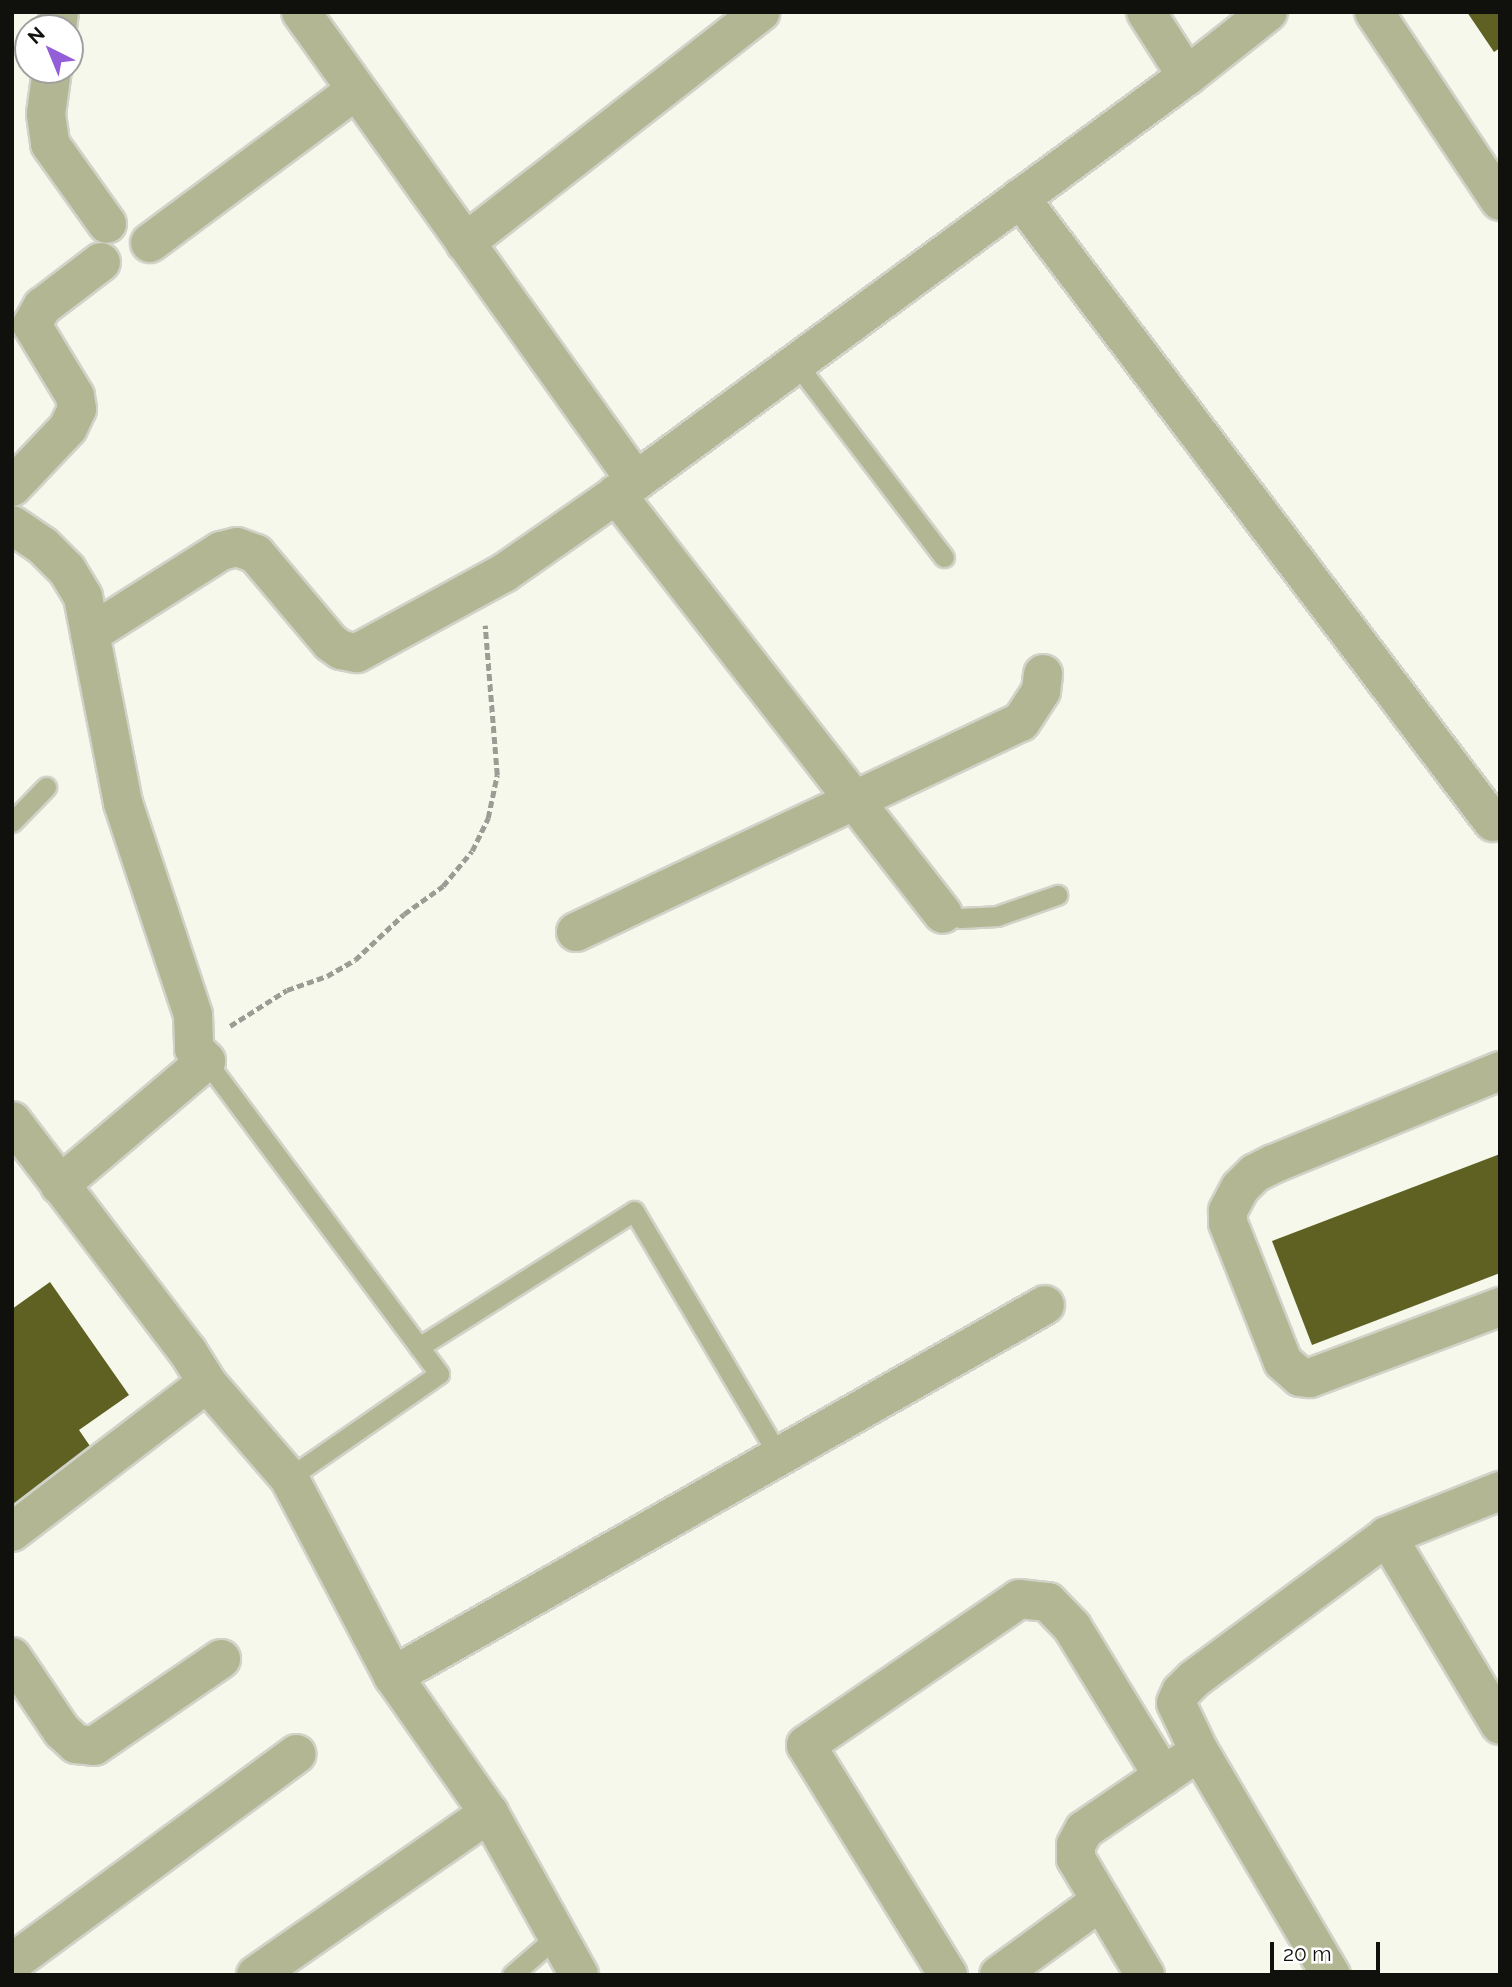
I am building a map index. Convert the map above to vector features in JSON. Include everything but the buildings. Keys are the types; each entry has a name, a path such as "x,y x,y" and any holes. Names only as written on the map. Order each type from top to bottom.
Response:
{"street":[{"path":"301,12 465,243 626,487 855,801 943,914"},
{"path":"465,243 761,12"},
{"path":"1146,12 1187,76"},
{"path":"90,634 221,551 237,547 256,554 331,643 341,650 356,653 504,573 626,487 1187,76 1268,12"},
{"path":"1374,12 1500,201"},
{"path":"50,84 46,114 50,144 107,224"},
{"path":"149,243 355,91"},
{"path":"1020,198 1493,822"},
{"path":"12,487 68,428 77,409 75,396 32,326 41,307 102,262"},
{"path":"12,525 43,546 66,570 83,597 123,803 193,1015 200,1055 60,1185"},
{"path":"576,932 1021,722 1041,691 1044,674"},
{"path":"1500,1072 1264,1168 1240,1188 1228,1211 1228,1223 1283,1362 1300,1377 1310,1378 1500,1307"},
{"path":"12,1121 188,1352 207,1383 289,1478 393,1676 489,1814 579,1975"},
{"path":"393,1676 1045,1305"},
{"path":"12,1532 207,1383"},
{"path":"1331,1975 1199,1751 1175,1703 1181,1692 1387,1536 1500,1491"},
{"path":"1387,1536 1500,1725"},
{"path":"948,1975 806,1745 1019,1599 1048,1602 1072,1627 1163,1776"},
{"path":"12,1657 62,1731 76,1744 94,1746 221,1659"},
{"path":"1145,1975 1076,1859 1076,1845 1084,1830 1199,1751"},
{"path":"12,1963 296,1754"},
{"path":"256,1975 489,1814"},
{"path":"999,1975 1101,1901"}],"lane":[{"path":"796,363 943,557"},
{"path":"12,822 46,786"},
{"path":"943,914 961,918 997,915 1057,895"},
{"path":"200,1055 439,1374 289,1478"},
{"path":"419,1347 634,1211 779,1456"},
{"path":"512,1975 558,1935"}],"path":[{"path":"200,1055 287,990 327,976 355,960 404,914 443,886 472,850 488,818 497,775 480,586"}]}
